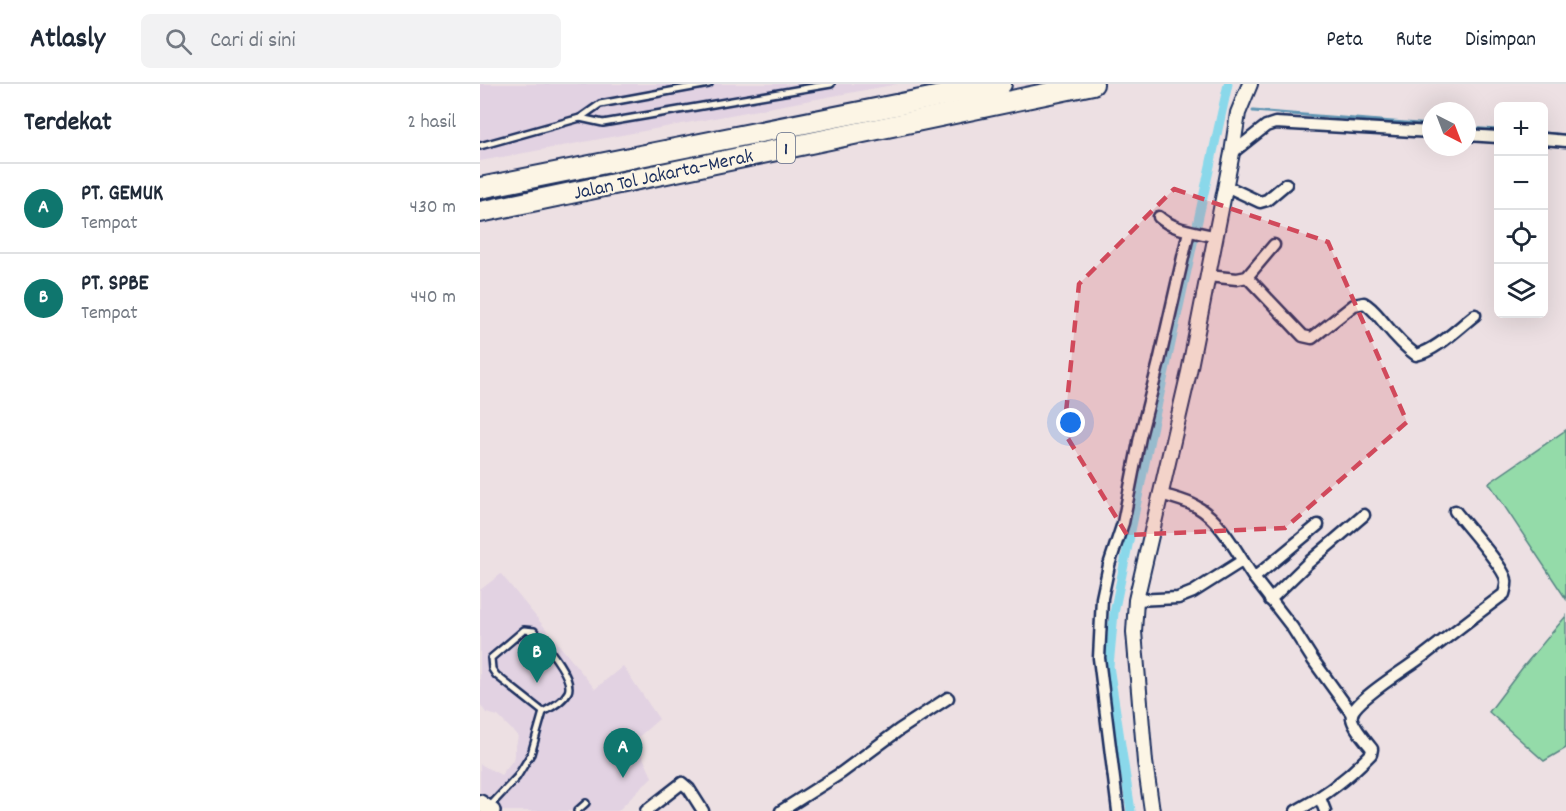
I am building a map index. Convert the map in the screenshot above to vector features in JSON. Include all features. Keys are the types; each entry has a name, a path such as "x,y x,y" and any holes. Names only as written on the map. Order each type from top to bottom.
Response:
{"highway":[{"name":"Jalan Tol Jakarta–Merak","path":"480,188 1001,84"},
{"name":"Jalan Tol Jakarta–Merak","path":"480,212 1093,84"}],"street":[{"path":"1152,811 1145,762 1134,632 1136,600 1189,372 1208,276 1213,236 1226,186 1236,117 1250,84"},
{"path":"1232,153 1266,126 1275,123 1422,131"},
{"path":"1476,136 1494,137"},
{"path":"1548,140 1566,141"},
{"path":"1226,186 1260,202 1267,200 1286,184"},
{"path":"1159,217 1166,224 1213,236"},
{"path":"1118,811 1100,658 1102,598 1109,565 1123,523 1140,437 1191,232"},
{"path":"1208,276 1237,279 1247,277 1274,245"},
{"path":"1247,277 1303,336 1312,338 1354,305 1364,303 1371,307 1387,327 1416,355 1433,347 1475,315"},
{"path":"1161,494 1196,506 1219,526 1352,714"},
{"path":"1296,811 1320,798 1371,754 1372,749 1355,727 1352,719 1357,705 1504,594 1506,577 1455,511"},
{"path":"1270,600 1308,563 1364,515"},
{"path":"1254,578 1318,525"},
{"path":"1136,600 1178,598 1193,592 1242,561"},
{"path":"781,811 841,773 899,730 948,698"},
{"path":"646,811 682,783 689,789 703,811"},
{"path":"1320,798 1325,811"}],"lane":[{"path":"480,146 580,118 600,104 709,84"},
{"path":"580,118 603,123 831,84"},
{"path":"487,807 517,777 531,754 543,712 567,694 570,688 557,661 534,631 524,630 491,658 492,669 496,675 543,712"},
{"path":"577,811 586,803"}],"highlighted area":[{"path":"1174,189 1328,242 1407,422 1285,528 1127,535 1064,432 1079,284"}],"shaded area":[{"path":"480,84 898,84 480,161"},
{"path":"501,574 595,689 623,666 659,719 635,740 652,777 618,811 480,811 480,764 501,775 513,760 518,736 498,716 486,713 480,704 480,590"}],"green space":[{"path":"1566,430 1566,599 1489,483"},
{"path":"1566,616 1566,748 1544,761 1489,712"}],"waterway":[{"path":"1131,811 1109,666 1114,613 1228,84"},
{"path":"1253,111 1422,124"},
{"path":"1476,129 1494,130"},
{"path":"1548,133 1566,135"}],"place":[{"name":"PT. SPBE","path":"537,683"},
{"name":"PT. GEMUK","path":"623,778"}]}
